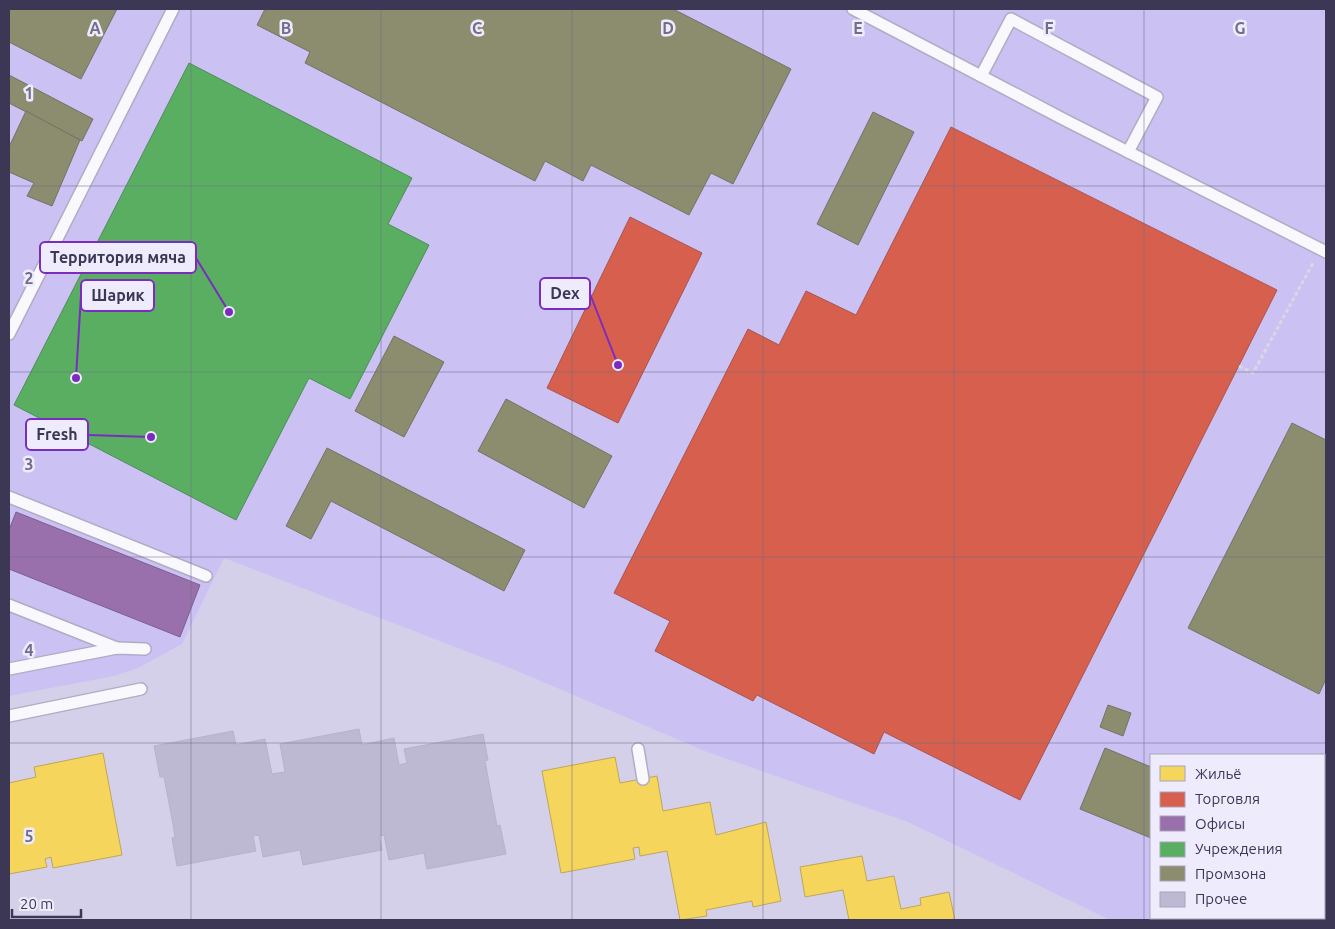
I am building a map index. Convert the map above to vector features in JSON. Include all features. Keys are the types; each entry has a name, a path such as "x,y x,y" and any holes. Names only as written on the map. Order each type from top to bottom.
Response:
{"lane":[{"path":"9,334 173,9"},
{"path":"853,9 1128,152 1323,250"},
{"path":"981,76 1012,19 1157,97 1128,152"},
{"path":"9,498 206,576"},
{"path":"9,605 117,648"},
{"path":"9,669 117,648 144,649"},
{"path":"9,716 141,689"},
{"path":"638,749 644,779"}],"path":[{"path":"1239,366 1252,373 1323,250"}],"shaded area":[{"path":"9,9 1326,9 1326,920 1110,920 908,822 707,752 515,670 224,558 182,644 138,668 114,676 9,696"}],"building: Жильё":[{"path":"103,753 122,855 53,868 51,857 45,859 47,867 9,874 9,783 36,777 34,767"},
{"path":"615,757 620,783 657,776 663,811 710,802 716,835 766,822 781,901 753,907 752,901 706,910 707,916 680,920 667,851 640,856 639,847 633,848 635,859 561,873 542,771"},
{"path":"862,856 867,881 894,876 901,909 921,905 920,898 949,892 955,920 849,920 843,890 805,897 800,867"}],"building: Торговля":[{"path":"951,127 1277,290 1020,800 884,732 874,754 757,695 753,701 655,651 670,621 614,593 748,329 779,345 806,291 856,315"},
{"path":"630,217 702,253 618,423 547,388"}],"building: Офисы":[{"path":"16,512 200,585 180,637 9,569 9,530"},
{"path":"1326,856 1326,886 1325,885"}],"building: Учреждения":[{"path":"189,63 412,178 388,224 429,245 350,399 309,378 236,520 14,405"}],"building: Промзона":[{"path":"9,9 117,9 81,79 9,42"},
{"path":"265,9 673,9 791,69 733,184 711,173 689,215 591,165 583,181 545,161 535,181 305,63 310,52 257,25"},
{"path":"9,75 93,119 82,141 9,103"},
{"path":"26,111 80,140 52,206 27,196 34,183 9,172 9,147"},
{"path":"873,112 914,132 858,245 817,224"},
{"path":"394,336 444,362 404,437 355,411"},
{"path":"506,399 612,456 584,508 478,451"},
{"path":"1292,423 1326,440 1326,679 1319,694 1188,628"},
{"path":"327,448 525,550 504,591 331,501 311,539 286,526"},
{"path":"1108,705 1131,713 1123,736 1100,727"},
{"path":"1105,748 1150,767 1150,838 1080,809"}],"building: Прочее":[{"path":"359,729 362,745 394,738 399,765 407,763 404,749 483,734 488,760 485,761 497,826 500,825 506,854 427,869 424,853 389,860 384,835 379,836 382,850 303,865 300,850 263,857 259,835 253,836 256,851 177,866 172,838 175,837 164,777 160,777 154,746 233,731 236,745 265,739 272,774 285,772 280,744"}],"place":[{"name":"Территория мяча","path":"229,312"},
{"name":"Dex","path":"618,365"},
{"name":"Шарик","path":"76,378"},
{"name":"Fresh","path":"151,437"}]}
